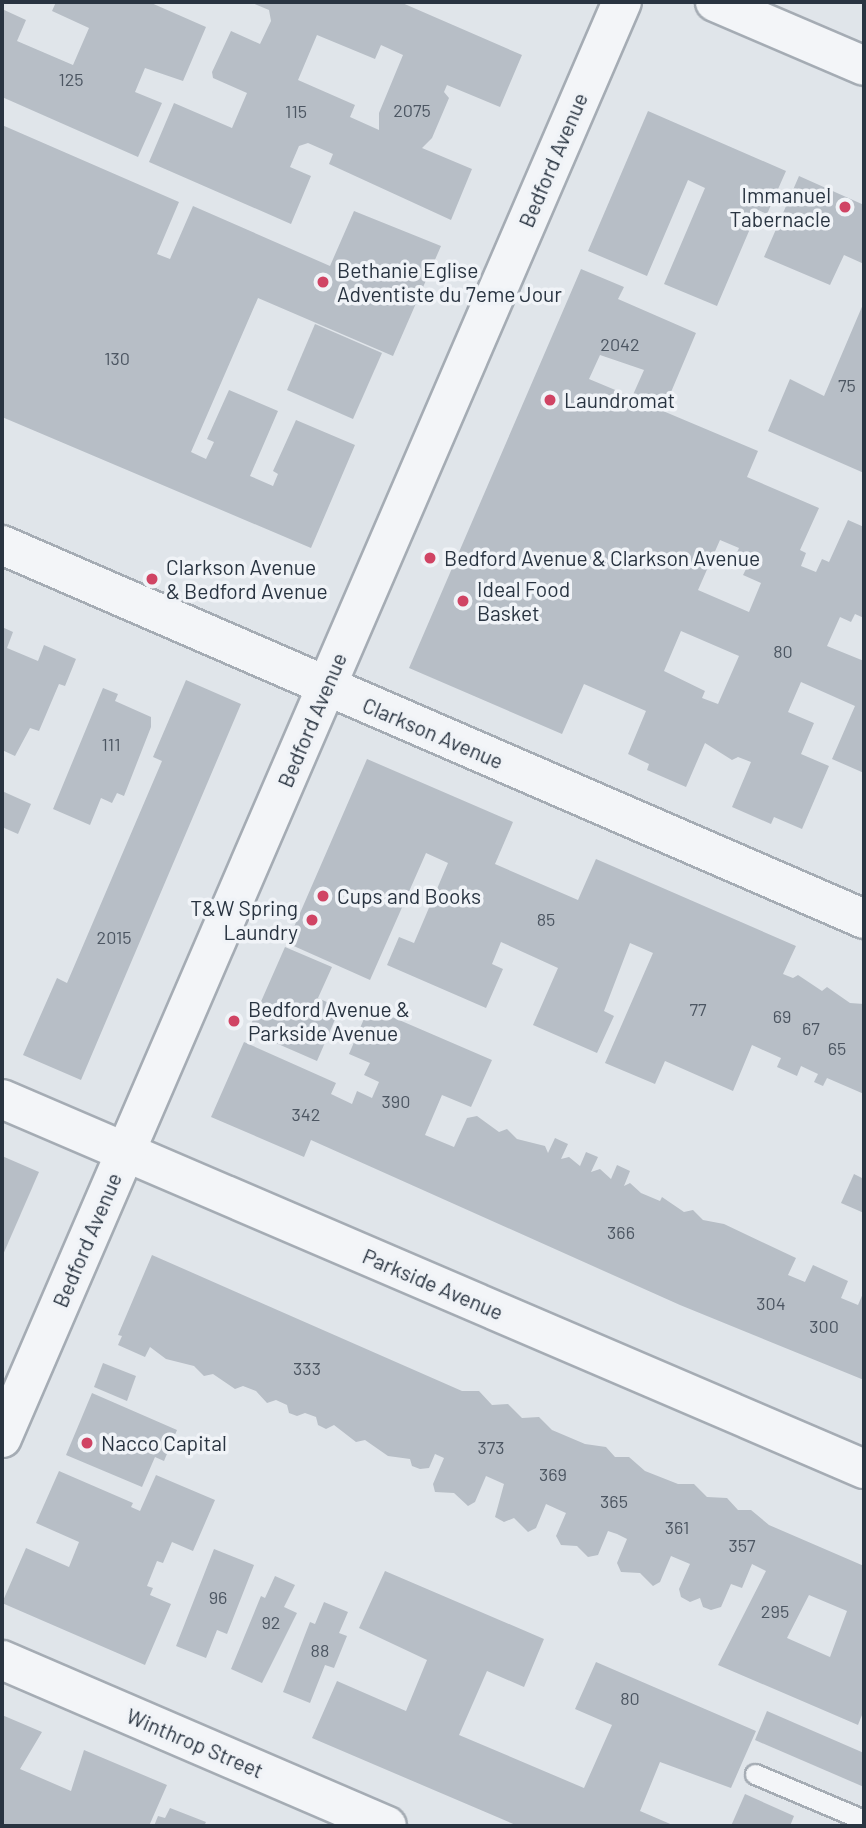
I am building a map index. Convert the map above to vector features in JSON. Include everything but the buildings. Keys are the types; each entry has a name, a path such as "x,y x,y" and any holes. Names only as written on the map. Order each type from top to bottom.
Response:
{"street":[{"name":"Bedford Avenue","path":"2,1438 622,2"},
{"path":"715,2 864,66"},
{"name":"Clarkson Avenue","path":"2,545 864,919"},
{"name":"Parkside Avenue","path":"2,1100 864,1469"},
{"name":"Winthrop Street","path":"2,1660 387,1826"}],"lane":[{"path":"755,1774 864,1820"}],"place":[{"name":"Immanuel Tabernacle","path":"845,207"},
{"name":"Bethanie Eglise Adventiste du 7eme Jour","path":"323,282"},
{"name":"Laundromat","path":"550,400"},
{"name":"Bedford Avenue & Clarkson Avenue","path":"430,558"},
{"name":"Clarkson Avenue & Bedford Avenue","path":"152,579"},
{"name":"Ideal Food Basket","path":"463,601"},
{"name":"Cups and Books","path":"323,896"},
{"name":"T&W Spring Laundry","path":"312,920"},
{"name":"Bedford Avenue & Parkside Avenue","path":"234,1021"},
{"name":"Nacco Capital","path":"87,1443"}]}
